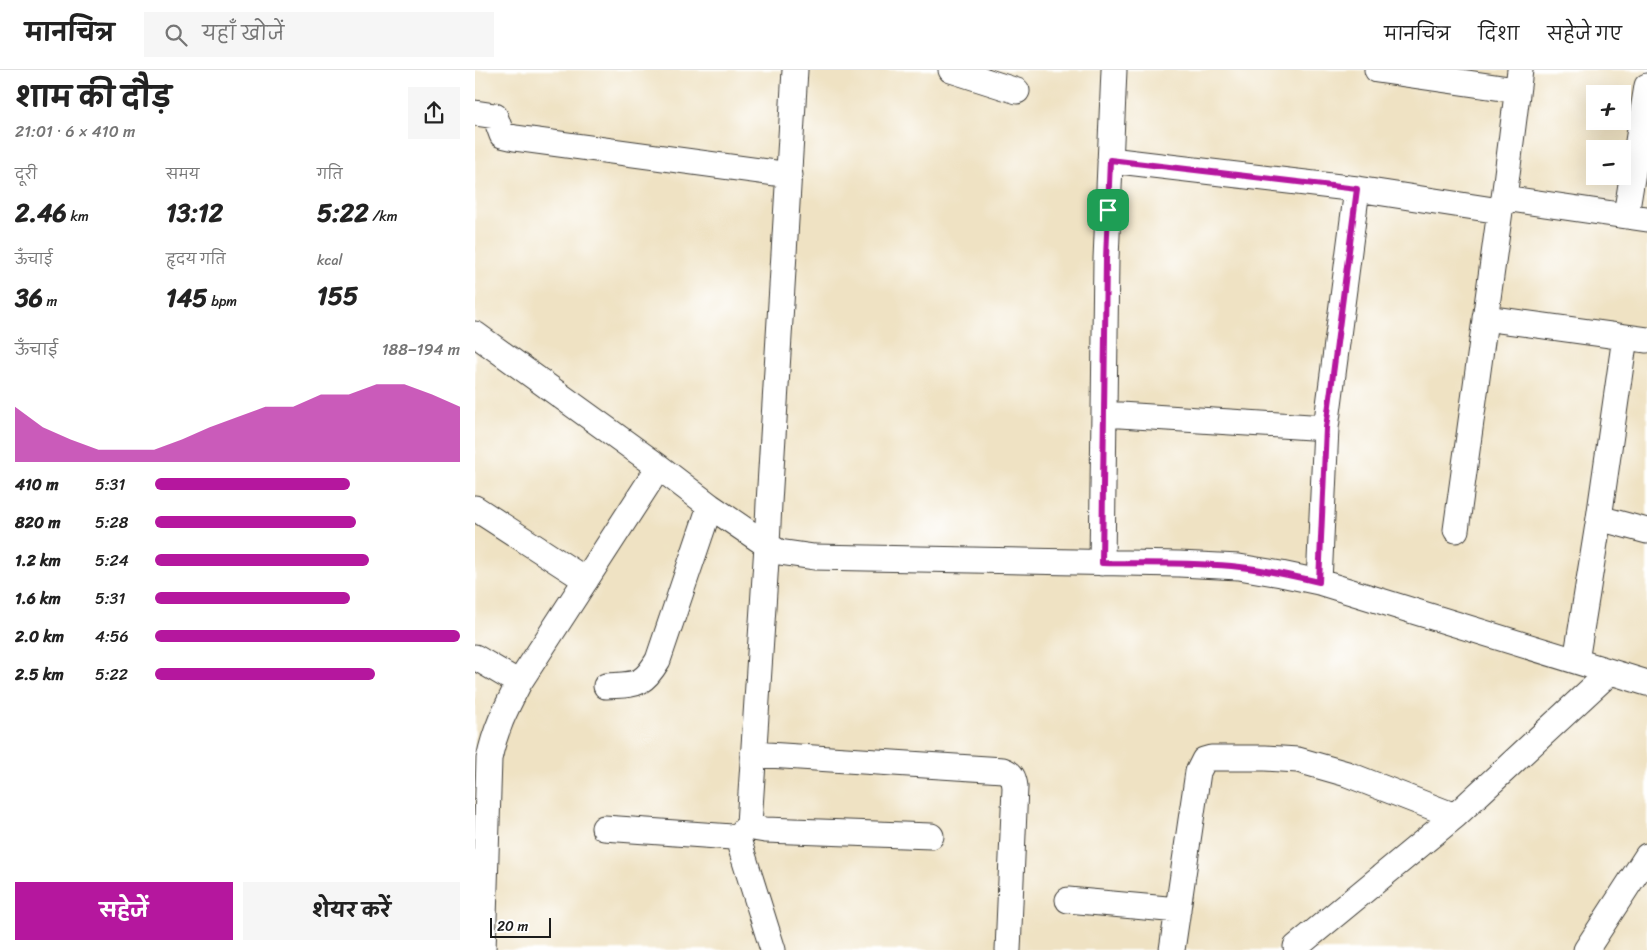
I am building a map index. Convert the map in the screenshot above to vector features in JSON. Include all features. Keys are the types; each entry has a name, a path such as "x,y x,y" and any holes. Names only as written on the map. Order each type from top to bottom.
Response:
{"street":[{"path":"773,950 742,832 749,820 795,70"},
{"path":"951,70 1017,91"},
{"path":"1102,563 1106,259 1113,70"},
{"path":"1378,70 1518,80 1457,530"},
{"path":"1110,160 1357,189 1636,217 1647,86"},
{"path":"475,113 495,116 502,135 515,138 789,175"},
{"path":"1319,582 1326,428 1357,189"},
{"path":"1485,318 1636,338 1599,518 1576,661"},
{"path":"475,334 710,506 779,552 814,557 1179,564 1239,567 1319,582 1647,683"},
{"path":"1104,414 1326,428"},
{"path":"483,950 489,760 493,739 519,683 659,467"},
{"path":"606,686 634,684 643,681 658,660 710,506"},
{"path":"475,508 586,580"},
{"path":"1599,518 1647,531"},
{"path":"475,657 519,683"},
{"path":"1296,947 1455,816 1610,672"},
{"path":"753,754 1003,770 1009,772 1014,778 1015,787 1008,950"},
{"path":"1172,950 1198,772 1204,760 1211,758 1265,758 1298,760 1347,774 1455,816"},
{"path":"604,828 742,832 765,830 931,836"},
{"path":"1586,950 1647,856"},
{"path":"1068,900 1178,910"}],"route":[{"path":"1110,160 1357,189 1326,428 1319,582 1239,567 1102,563 1108,210 1110,160"}]}
